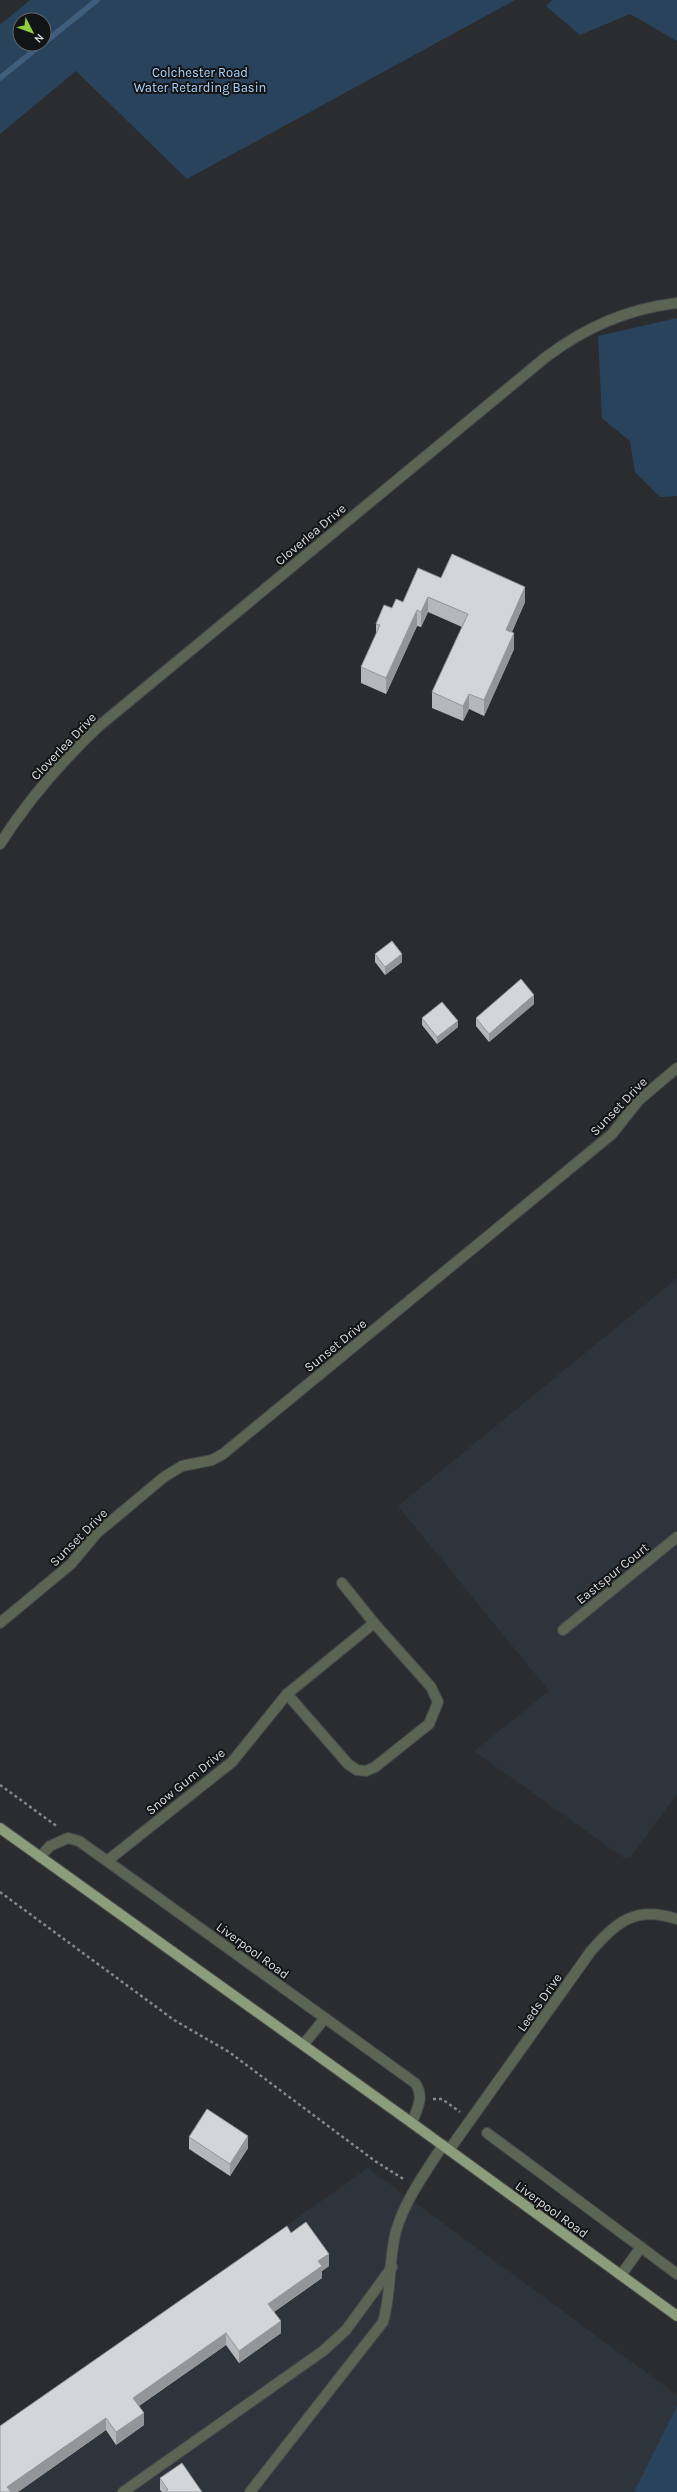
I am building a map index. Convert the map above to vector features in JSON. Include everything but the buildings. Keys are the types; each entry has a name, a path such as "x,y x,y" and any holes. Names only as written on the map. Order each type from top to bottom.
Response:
{"main road":[{"name":"Liverpool Road","path":"0,1828 412,2123 677,2316"}],"street":[{"name":"Cloverlea Drive","path":"0,844 22,809 46,779 99,726 540,362 572,337 592,327 629,312 677,303"},
{"name":"Sunset Drive","path":"0,1623 71,1564 97,1533 164,1477 182,1466 212,1460 223,1454 278,1409 612,1134 639,1100 677,1068"},
{"name":"Eastspur Court","path":"563,1630 677,1537"},
{"path":"287,1694 348,1764 357,1770 366,1771 375,1767 429,1724 438,1702 431,1687 374,1623 342,1583"},
{"name":"Snow Gum Drive","path":"107,1861 232,1762 287,1694 374,1623"},
{"path":"40,1857 50,1846 68,1838"},
{"name":"Liverpool Road","path":"68,1838 79,1841 414,2083 420,2090 421,2099"},
{"name":"Leeds Drive","path":"250,2492 383,2322 388,2307 396,2232 416,2187 446,2148 470,2121 591,1951 612,1928 627,1919 644,1914 664,1915 677,1919"},
{"path":"303,2045 325,2018"},
{"path":"412,2123 421,2099"},
{"name":"Liverpool Road","path":"487,2133 677,2274"},
{"path":"621,2275 641,2247"},
{"path":"123,2492 323,2351 346,2330 393,2266"}],"path":[{"path":"0,1785 60,1828 68,1838"},
{"path":"0,1892 174,2020 229,2052 375,2161 416,2187"},
{"path":"421,2099 442,2099 470,2121"}],"shaded area":[{"path":"677,1278 677,1794 631,1857 624,1858 474,1751 549,1691 398,1506"},
{"path":"368,2168 677,2395 677,2406 634,2492 0,2492 0,2427"}],"green space":[{"name":"Colchester Road Water Retarding Basin","path":"30,0 515,0 187,179 76,71 0,134 0,25 12,15 12,52 52,52 52,12 16,12"},
{"path":"552,0 677,0 677,41 630,14 580,35 546,6"},
{"path":"677,318 677,496 660,497 635,472 630,441 602,418 598,336"},
{"path":"677,2406 677,2492 634,2492"}],"waterway":[{"path":"52,37 97,0"},
{"path":"0,78 32,52"}]}
